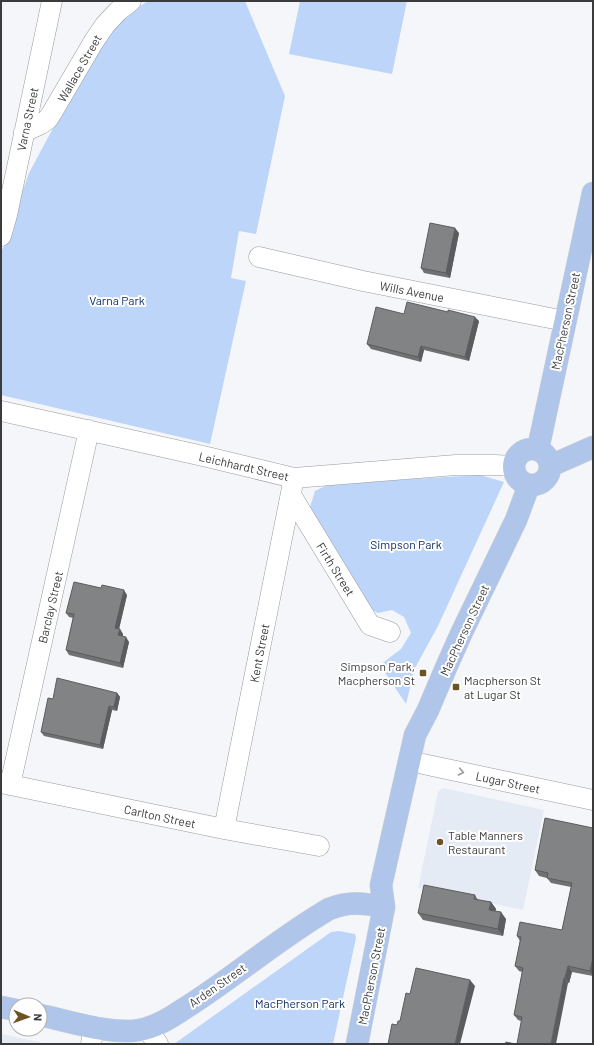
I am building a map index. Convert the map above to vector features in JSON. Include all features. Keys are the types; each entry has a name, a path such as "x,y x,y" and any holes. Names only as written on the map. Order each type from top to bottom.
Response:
{"main road":[{"name":"MacPherson Street","path":"544,458 565,321 593,193"},
{"path":"544,458 593,447"},
{"path":"532,448 544,458 547,478 537,485 529,485 519,480 515,474 514,466 518,456 522,452 532,448"},
{"name":"MacPherson Street","path":"384,907 381,885 415,735 516,520 529,485"},
{"name":"MacPherson Street","path":"357,1044 384,907 393,889 429,738 428,710"},
{"name":"Arden Street","path":"48,1018 92,1035 137,1030 153,1036 167,1020 329,909 348,903 365,903 384,907"}],"street":[{"name":"Varna Street","path":"1,236 7,215 52,1"},
{"name":"Wallace Street","path":"24,132 48,119 105,24 131,1"},
{"name":"Wills Avenue","path":"259,257 364,281 565,321"},
{"name":"Leichhardt Street","path":"1,411 89,430 292,487 456,465 494,464 514,466"},
{"name":"Barclay Street","path":"5,784 89,430"},
{"name":"Firth Street","path":"292,487 370,625 390,632"},
{"name":"Kent Street","path":"224,829 292,487"},
{"name":"Lugar Street","path":"422,764 593,800"},
{"name":"Carlton Street","path":"5,784 224,829 319,846"}],"shaded area":[{"path":"443,788 544,810 523,910 418,888 438,792"},
{"path":"1,1034 8,1035 8,1037 15,1037 48,1044 1,1044"}],"green space":[{"name":"Varna Park","path":"148,1 245,1 285,96 256,234 239,231 231,278 246,281 210,444 1,395 1,251 13,233 20,198 29,173 60,115 110,32 127,14"},
{"path":"300,1 407,1 392,74 289,54"},
{"name":"Simpson Park","path":"480,475 504,482 438,626 415,668 406,704 380,665 401,649 411,633 404,617 392,610 378,613 368,608 310,507 315,491 329,484"},
{"name":"MacPherson Park","path":"339,931 355,934 356,938 333,1044 174,1044 331,932"}],"building":[{"path":"430,223 455,228 446,273 421,268"},
{"path":"407,302 475,317 465,357 421,346 418,357 367,344 376,307 404,314"},
{"path":"74,582 101,588 102,585 124,590 115,628 120,629 118,635 126,637 120,663 66,650 74,614 66,613"},
{"path":"57,678 117,693 114,707 109,706 100,745 41,732 48,698 53,699"},
{"path":"545,818 593,828 593,958 590,971 568,966 564,978 551,1044 517,1044 522,1017 514,1015 523,968 515,966 521,937 517,936 520,922 562,930 572,883 547,878 548,873 535,870"},
{"path":"424,885 475,895 474,899 491,902 489,910 501,912 498,929 418,913"},
{"path":"416,968 470,980 455,1044 388,1044 392,1024 397,1025 398,1021 400,1021 406,993 410,994"}],"place":[{"name":"Simpson Park, Macpherson St","path":"423,673"},
{"name":"Macpherson St at Lugar St","path":"456,687"},
{"name":"Table Manners Restaurant","path":"440,842"}]}
